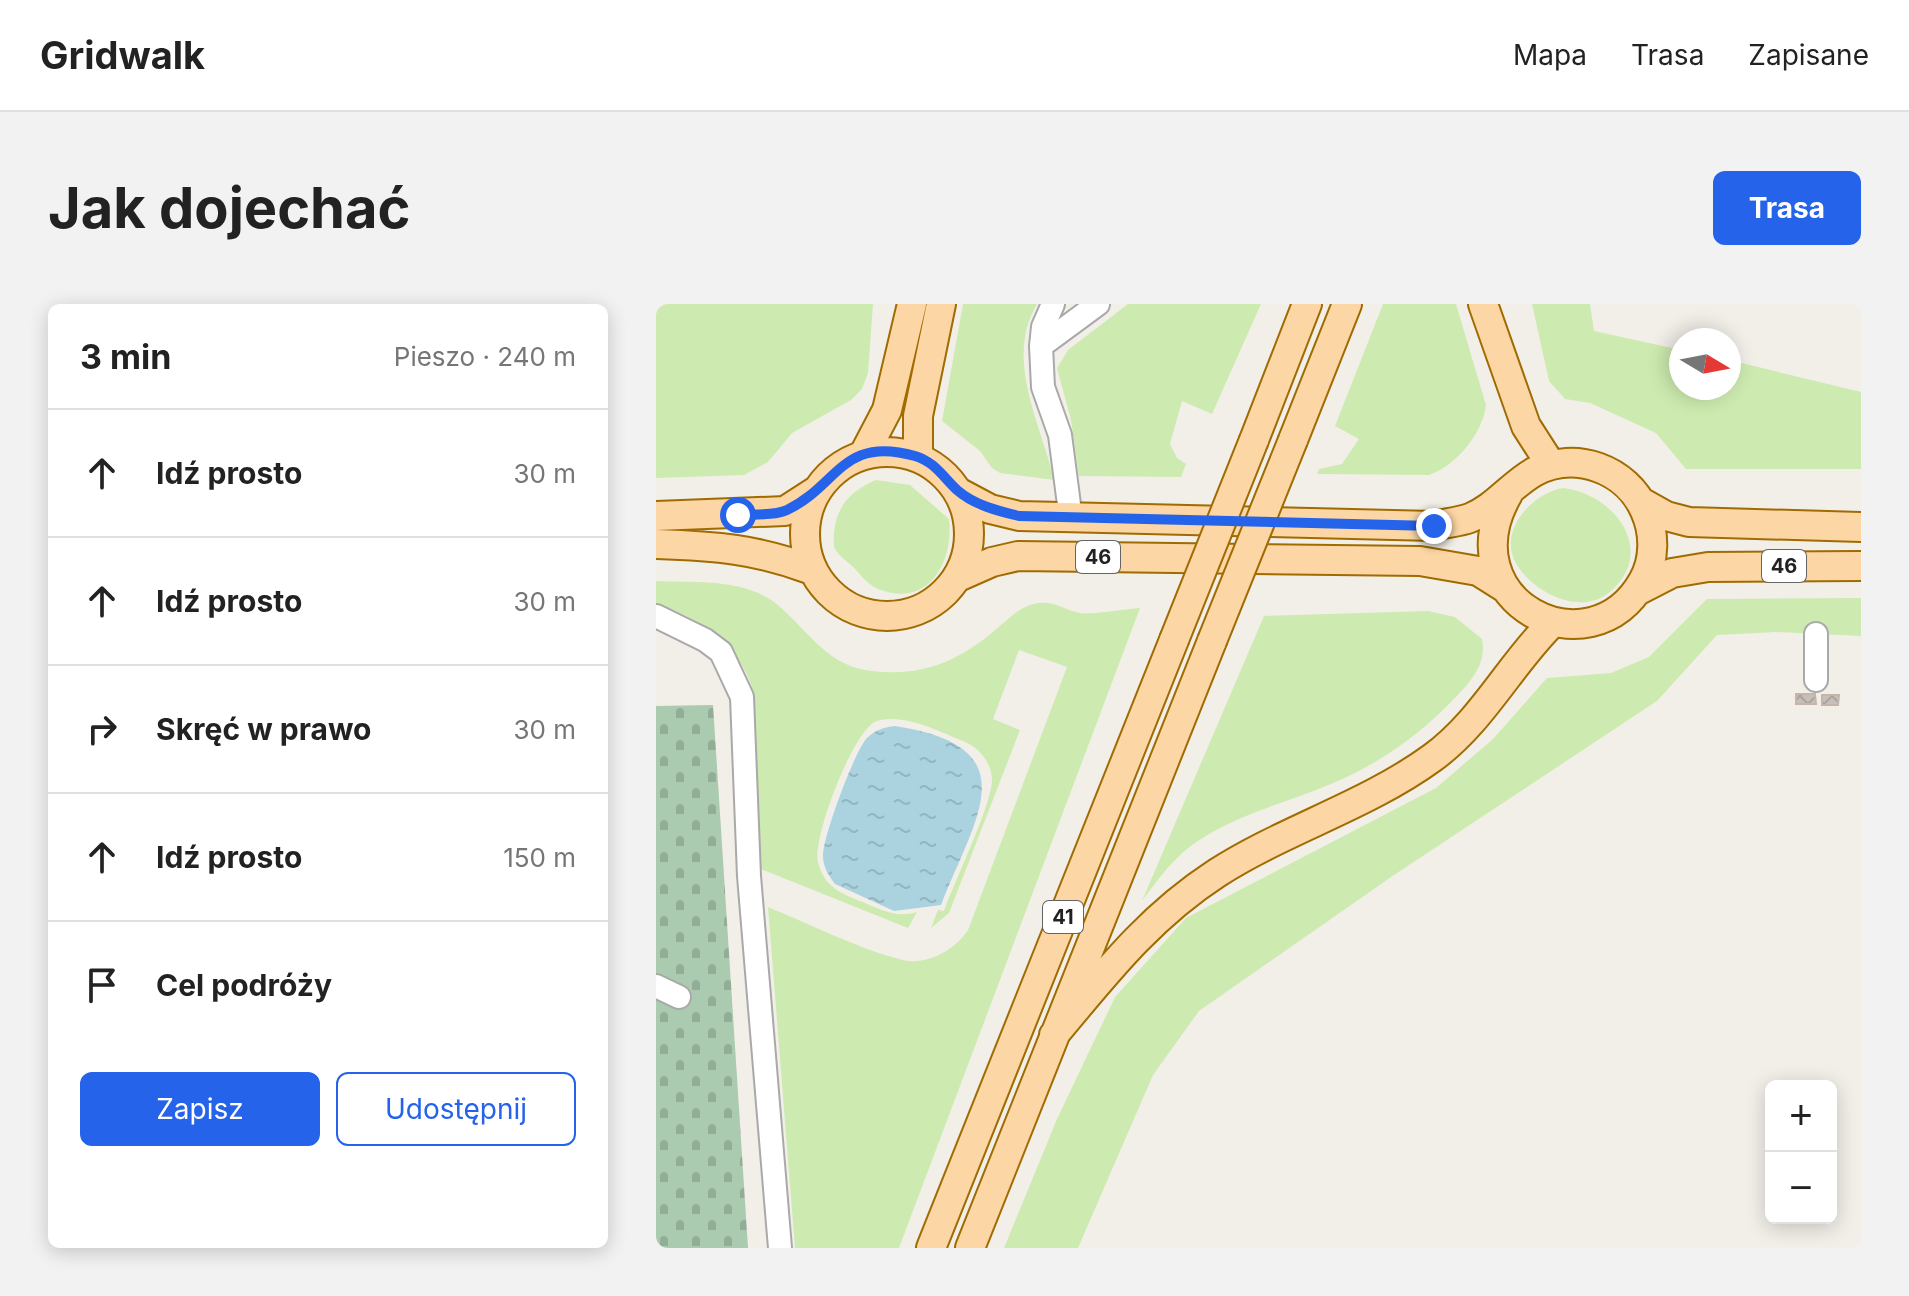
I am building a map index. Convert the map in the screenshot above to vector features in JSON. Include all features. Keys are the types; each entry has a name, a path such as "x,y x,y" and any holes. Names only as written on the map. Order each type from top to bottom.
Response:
{"main road":[{"path":"864,454 887,410 912,304"},
{"path":"918,457 918,416 941,304"},
{"name":"41","path":"970,1248 1347,304"},
{"path":"1483,304 1526,426 1551,465 1520,481 1498,511 1492,541 1496,571 1505,588"},
{"name":"41","path":"931,1248 1304,308"},
{"path":"891,451 918,457 941,471 958,492 967,512 970,534 967,557 958,577 942,597 920,610 896,617 870,615 847,607 827,591 812,570 804,544 806,516 816,491 829,475 864,454 891,451"},
{"name":"46","path":"1551,465 1580,463 1595,466 1622,480 1641,502 1649,519 1652,556 1637,591"},
{"path":"656,516 785,511 816,491"},
{"path":"958,492 1005,513 1071,520 1434,526 1471,518 1508,494"},
{"name":"46","path":"1641,502 1666,516 1689,522 1729,526 1861,527"},
{"path":"656,544 729,546 772,555 812,570"},
{"name":"46","path":"958,577 992,562 1018,556 1331,559 1452,564 1478,571 1505,588 1518,604 1553,622 1591,622 1609,615 1637,591 1672,573 1708,567 1861,566"},
{"path":"1054,1035 1134,939 1191,890 1244,857 1394,785 1435,756 1471,723 1523,654 1553,622"}],"lane":[{"path":"1053,304 1043,327 1043,387 1065,461 1071,520"},
{"path":"1041,346 1098,304"},
{"path":"656,616 705,640 721,652 742,697 749,876 780,1248"},
{"path":"1816,634 1816,680"},
{"path":"656,986 679,997"}],"green space":[{"path":"656,304 873,304 868,373 862,389 851,400 792,433 768,462 744,475 656,478"},
{"path":"963,304 1037,304 1028,325 1024,369 1054,480 1000,473 992,468 980,451 942,421"},
{"path":"1128,304 1261,304 1212,414 1182,401 1170,444 1177,458 1186,464 1181,477 1079,476 1071,420 1057,368 1068,350"},
{"path":"1383,304 1456,304 1486,405 1484,416 1474,437 1458,456 1429,475 1317,474 1319,469 1342,464 1359,439 1335,426"},
{"path":"1532,304 1590,304 1594,331 1669,347 1669,400 1741,400 1741,363 1861,392 1861,469 1686,469 1656,433 1590,403 1565,399 1549,381"},
{"path":"876,480 910,485 949,519 947,550 942,565 924,587 911,592 896,593 874,587 834,547 835,524 843,506 856,491"},
{"path":"1563,488 1598,500 1623,526 1629,541 1630,558 1624,575 1611,591 1599,599 1573,602 1547,593 1525,576 1512,552 1511,540 1520,516 1540,498"},
{"path":"656,581 717,583 761,594 785,611 838,660 865,670 884,672 918,670 950,660 1033,604 1052,604 1085,613 1140,608 899,1248 795,1248 768,907 853,943 903,960 922,961 956,944 968,930 1067,667 1019,650 993,719 1020,730 949,913 931,928 938,910 944,911 979,825 990,791 990,768 984,757 970,744 911,721 877,721 857,743 828,809 821,831 818,862 825,878 842,893 891,913 917,912 908,928 756,867 752,687 727,644 688,617 656,604"},
{"path":"1861,598 1861,636 1776,632 1717,635 1657,701 1394,875 1199,1011 1153,1075 1078,1248 1004,1248 1057,1119 1115,997 1186,918 1436,788 1493,739 1547,678 1611,673 1649,657 1707,599"},
{"path":"1428,611 1455,617 1482,639 1480,663 1473,678 1456,697 1413,736 1366,767 1331,784 1232,822 1201,839 1176,859 1142,901 1264,616"},
{"path":"713,705 748,1248 656,1248 656,706"}],"water":[{"path":"895,726 937,736 964,750 978,769 982,790 977,815 941,905 894,911 835,884 825,868 823,856 833,814 862,746 873,733"}],"building":[{"path":"1796,694 1815,694 1816,704 1796,704"},
{"path":"1822,695 1839,695 1838,705 1822,705"}],"route":[{"path":"738,515 785,511 816,491 845,462 864,454 891,451 918,457 941,471 958,492 990,509 1019,516 1071,520 1434,526"}]}
